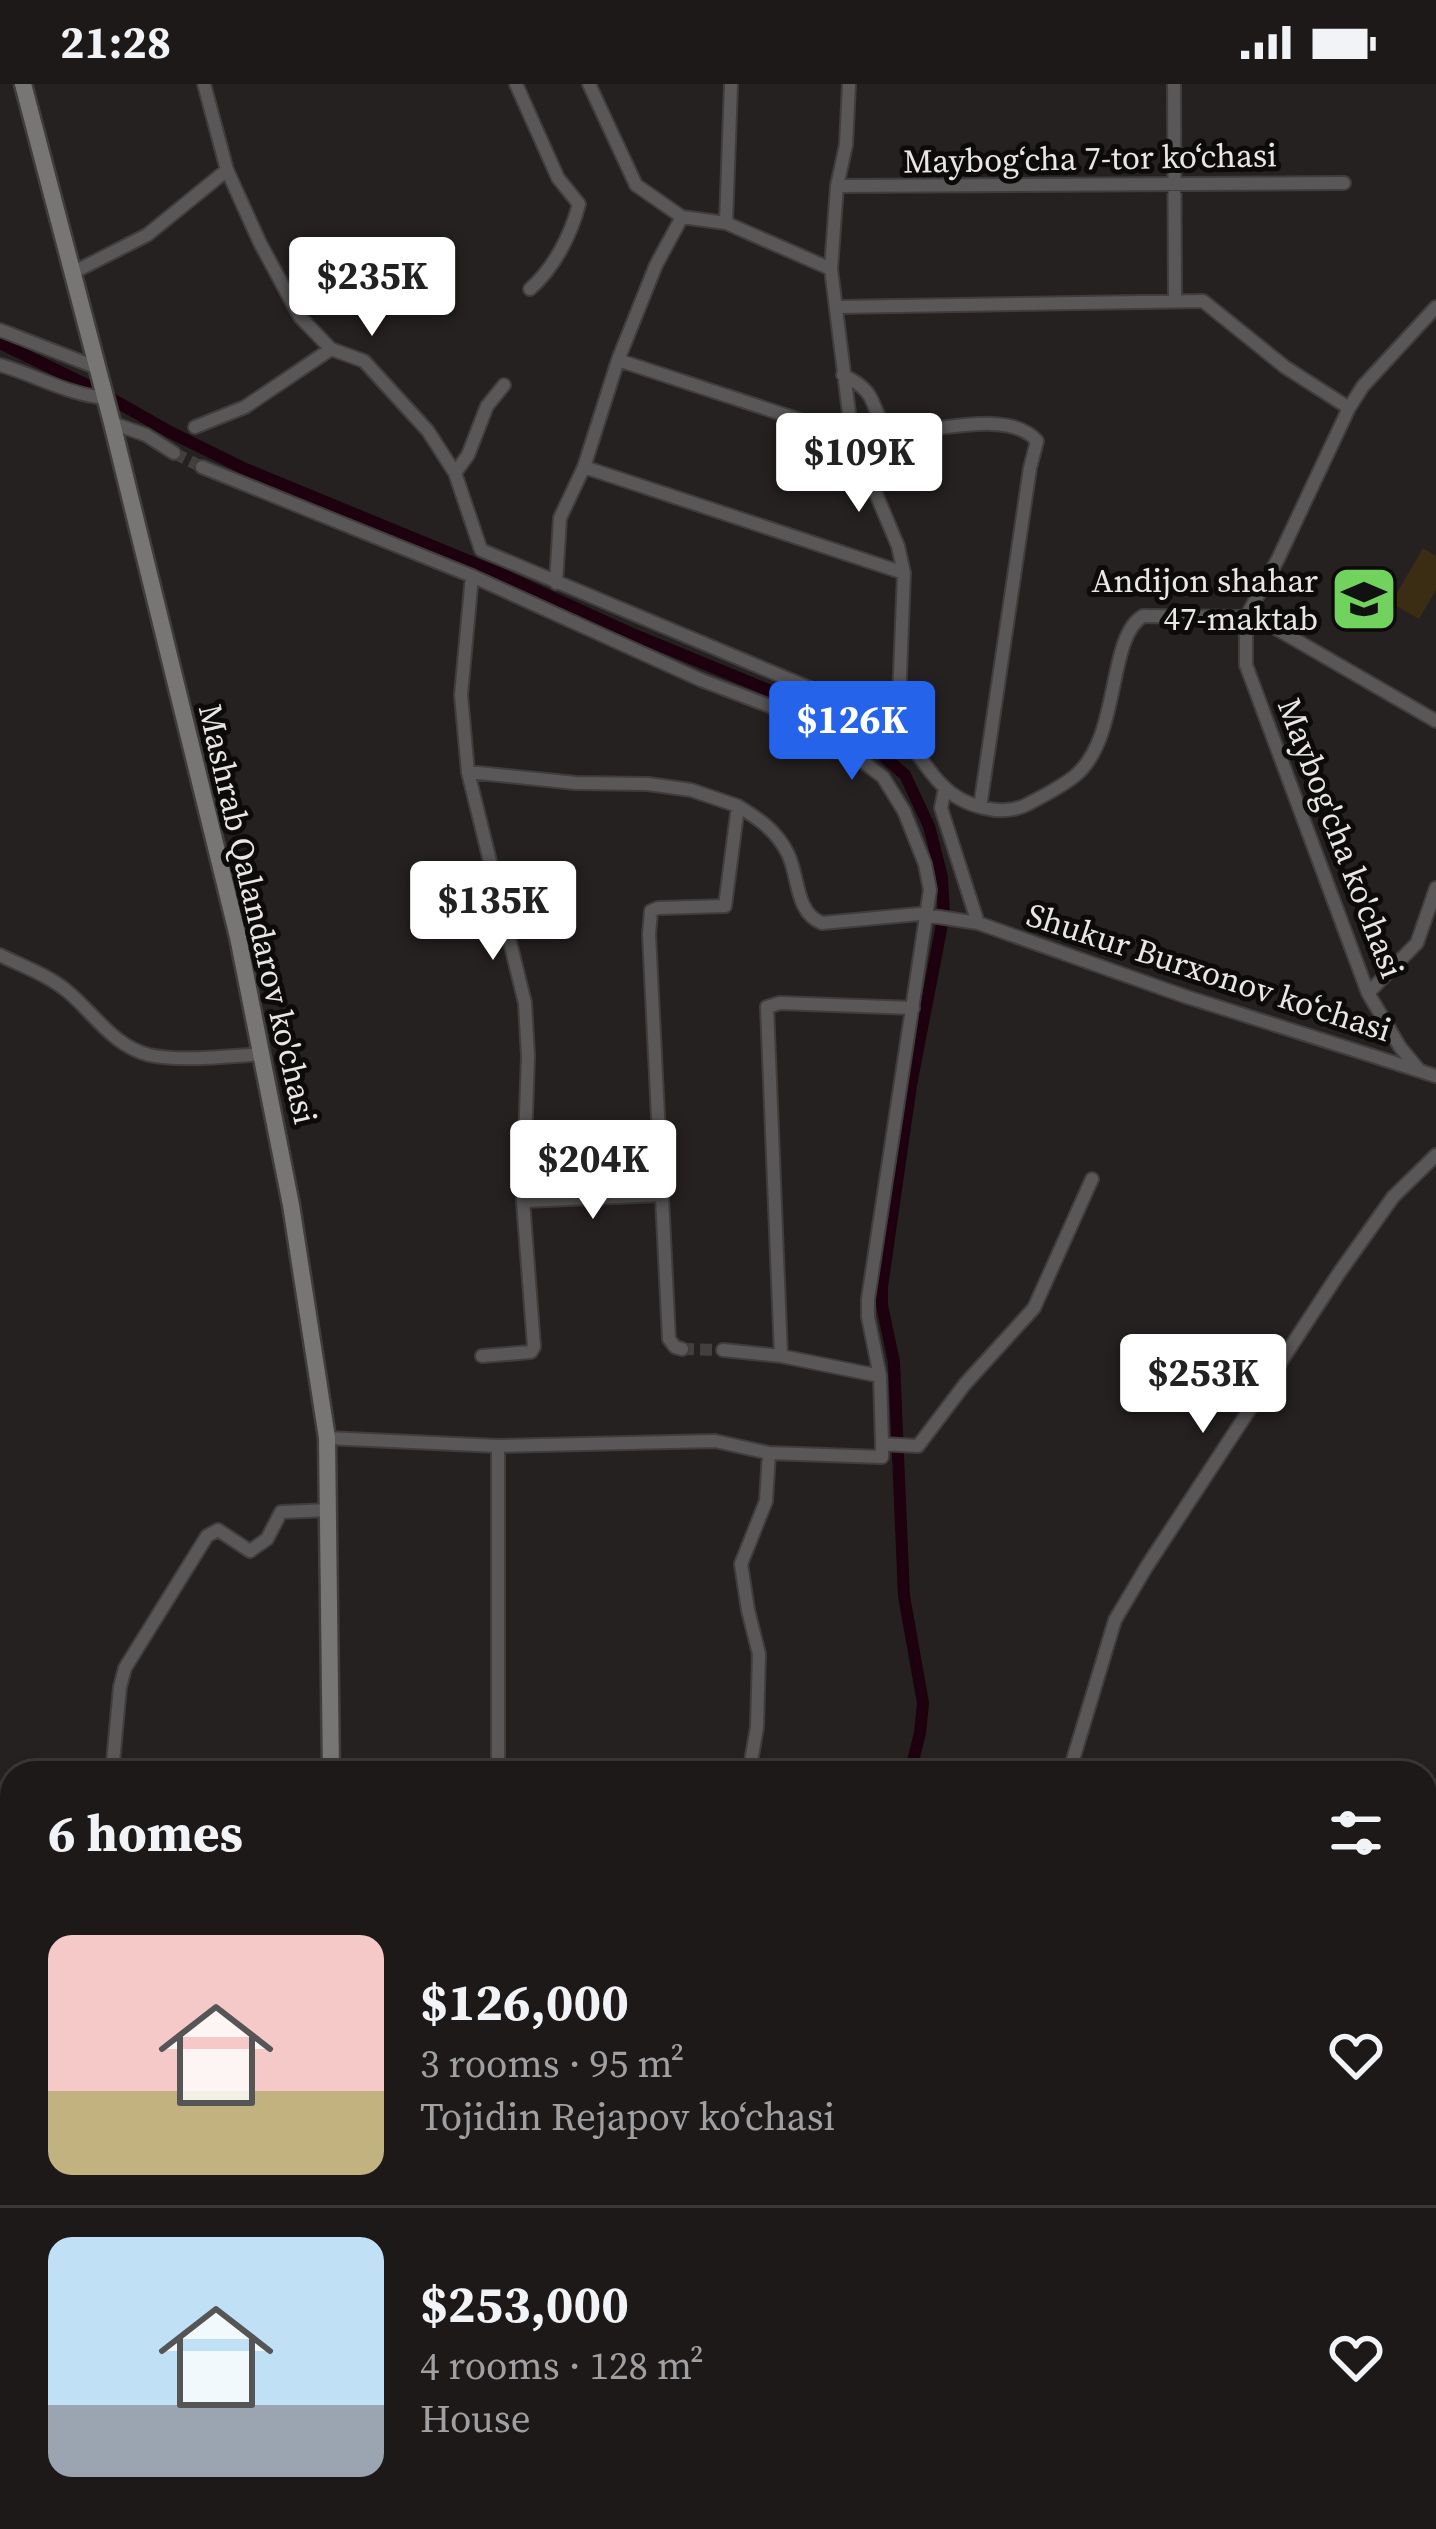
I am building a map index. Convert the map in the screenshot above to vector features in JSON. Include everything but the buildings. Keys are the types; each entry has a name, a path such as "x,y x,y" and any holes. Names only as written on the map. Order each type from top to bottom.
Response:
{"main road":[{"name":"Mashrab Qalandarov ko'chasi","path":"23,84 238,937 296,1230 327,1438 331,1761"}],"street":[{"path":"204,84 227,170 300,317 331,349 364,361 428,431 454,473 481,550 898,725 945,788 980,807 1007,812 1077,774 1096,748 1111,707 1123,639 1136,619 1248,615 1349,408 1363,386 1436,307"},
{"path":"516,84 558,178 579,204 554,262 530,289"},
{"path":"589,84 636,185 682,218 726,223 831,268"},
{"path":"726,223 731,84"},
{"path":"849,84 831,268 852,436 898,546 904,573 898,725"},
{"path":"1174,84 1175,301"},
{"path":"72,273 147,235 227,170"},
{"name":"Maybogʻcha 7-tor koʻchasi","path":"837,186 1344,183"},
{"path":"556,583 560,518 584,466 618,360 656,265 682,218"},
{"path":"838,307 1204,301 1285,367 1349,408"},
{"path":"0,330 98,368"},
{"path":"195,428 245,407 331,349"},
{"path":"618,360 852,436"},
{"path":"0,364 83,396 174,453"},
{"path":"843,375 864,386 890,433 1005,424 1030,433 1037,441 980,807"},
{"path":"454,473 468,455 487,406 504,386"},
{"path":"584,466 904,573"},
{"path":"202,467 472,576 701,680 788,712 883,777 895,793 925,864 930,890 932,915 868,1299 880,1376 882,1457 769,1453 715,1441 498,1446 327,1438"},
{"path":"472,576 461,695 468,772 525,1004 523,1201 534,1347 530,1352 482,1356"},
{"name":"Maybog'cha ko'chasi","path":"1420,1072 1368,993 1246,665 1248,615 1436,721"},
{"path":"468,772 692,790 738,806 774,832 790,858 798,891 814,921 932,915 976,923"},
{"name":"Shukur Burxonov koʻchasi","path":"945,788 940,808 976,923 1223,1009 1436,1076"},
{"path":"682,1349 669,1339 649,915 658,908 727,904 738,806"},
{"path":"1368,993 1417,943 1436,887"},
{"path":"0,955 65,990 127,1046 150,1055 263,1054"},
{"path":"781,1356 767,1007 790,1003 913,1008"},
{"path":"1073,1761 1115,1620 1136,1584 1352,1253 1393,1196 1436,1155"},
{"path":"885,1444 918,1446 965,1384 1034,1308 1092,1179"},
{"path":"523,1201 662,1195"},
{"path":"723,1350 880,1376"},
{"path":"498,1446 498,1761"},
{"path":"751,1761 759,1654 742,1564 766,1502 769,1453"},
{"path":"113,1761 125,1669 207,1536 218,1530 250,1551 267,1538 281,1512 328,1510"}],"shaded area":[{"path":"1423,548 1436,556 1436,590 1419,619 1391,603"}],"waterway":[{"path":"0,343 243,468 824,713 864,739 905,775 929,826 942,877 944,914 911,1085 882,1287 894,1362 904,1596 923,1703 913,1761"}],"tunnel":[{"path":"174,453 202,467"},
{"path":"682,1349 723,1350"}],"place":[{"name":"Andijon shahar 47-maktab","path":"1364,599"}]}
